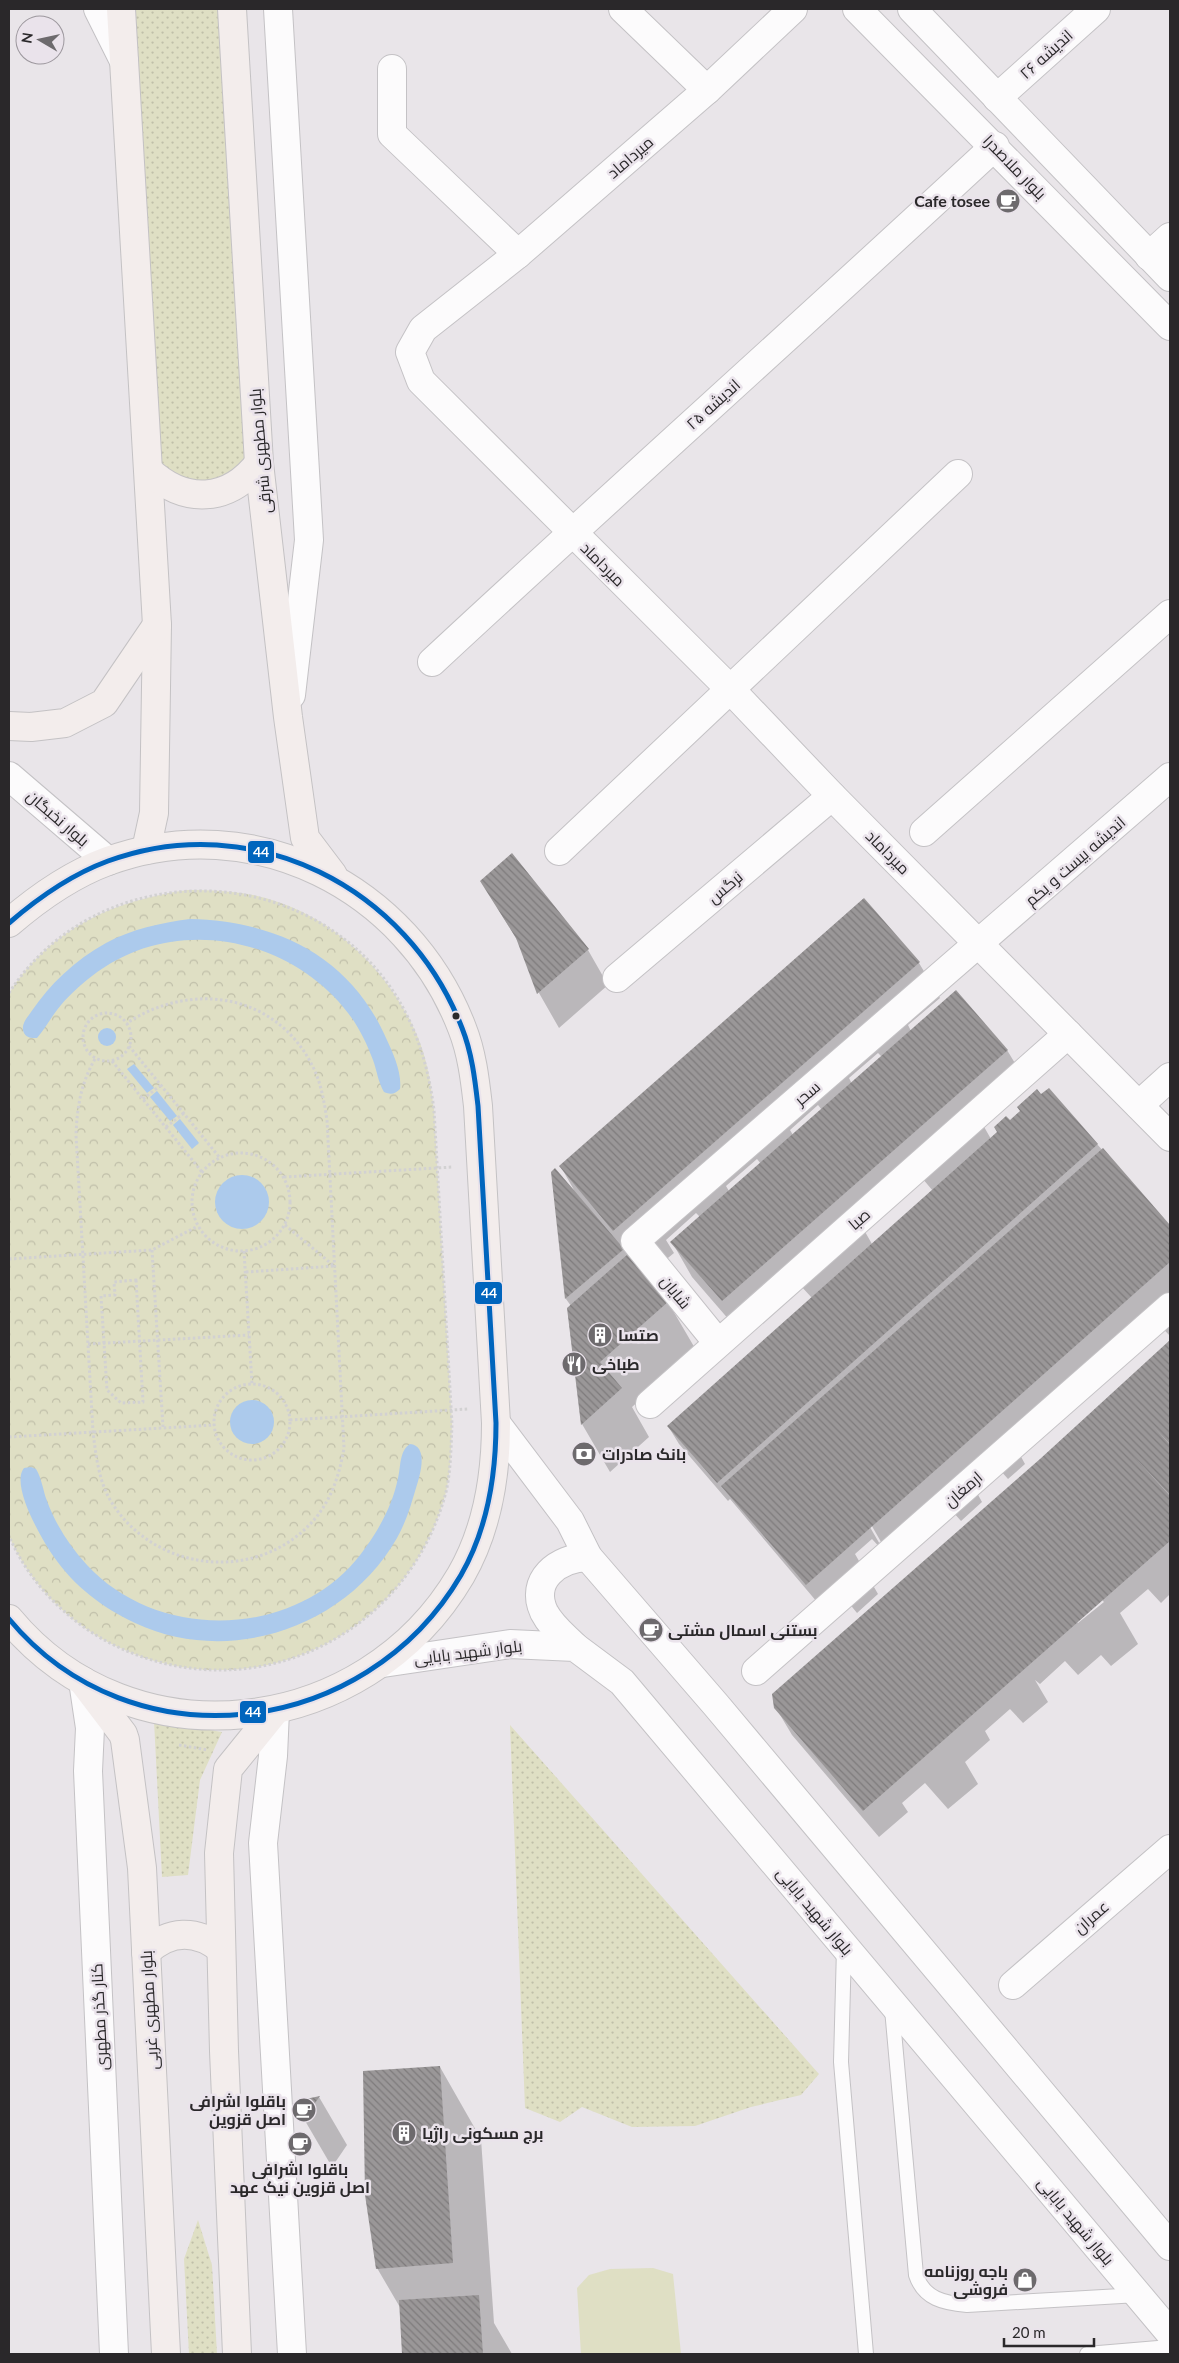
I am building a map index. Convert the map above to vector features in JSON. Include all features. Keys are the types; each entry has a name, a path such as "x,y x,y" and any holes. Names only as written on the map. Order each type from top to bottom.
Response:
{"main road":[{"path":"121,9 157,625 154,814 146,850"},
{"name":"بلوار مطهری شرقی","path":"232,9 259,463 288,717 305,838 337,880"},
{"path":"148,471 160,482 174,490 206,495 236,486 249,476 259,463"},
{"path":"9,726 31,727 65,723 104,703 157,625"},
{"path":"9,923 38,898 72,877 108,861 146,850 185,845 225,846 245,849 264,852 302,863 337,880 371,902 400,929 426,959 447,993 463,1029 473,1067 482,1166 496,1415 496,1461 490,1500 478,1538 461,1574 439,1608 413,1637 383,1663 340,1688 313,1700 275,1711 235,1716 196,1716 157,1710 119,1698 82,1681 50,1659 20,1632 9,1619"},
{"name":"بلوار مطهری غربی","path":"82,1681 123,1734 125,1740 142,1868 166,2354"},
{"path":"238,2354 221,1949 219,1853 228,1769 275,1711"},
{"path":"146,1952 165,1938 189,1934 212,1942 221,1949"}],"street":[{"path":"98,9 124,61"},
{"path":"237,80 243,9"},
{"path":"278,9 309,540 288,717"},
{"path":"622,9 707,90"},
{"name":"میرداماد","path":"794,9 707,90 518,254 423,329 410,352 421,381 730,689 832,796 1170,1137"},
{"name":"بلوار ملاصدرا","path":"857,9 995,146 1170,326"},
{"path":"912,9 1170,277"},
{"name":"اندیشه ۲۶","path":"997,98 1096,9"},
{"path":"392,69 392,134 518,254"},
{"name":"اندیشه ۲۵","path":"432,662 571,532 844,287 995,146"},
{"path":"1149,256 1170,237"},
{"path":"559,851 958,474"},
{"path":"924,832 1170,614"},
{"name":"بلوار نخبگان","path":"9,776 108,861"},
{"name":"اندیشه بیست و یکم","path":"979,945 1170,777"},
{"name":"نرگس","path":"617,978 832,796"},
{"name":"سحر","path":"635,1241 979,945"},
{"name":"صبا","path":"650,1404 1068,1034"},
{"path":"1139,1106 1170,1077"},
{"name":"شایان","path":"635,1241 718,1343"},
{"name":"ارمغان","path":"756,1671 1170,1307"},
{"path":"496,1415 570,1521 588,1557 736,1728 1170,2246"},
{"path":"575,1647 544,1613 539,1594 548,1574 556,1566 565,1560 588,1557"},
{"name":"بلوار شهید بابایی","path":"383,1663 510,1644 575,1647 622,1682 1170,2333"},
{"name":"کنار گذر مطهری","path":"82,1681 90,1728 88,1770 114,2354"},
{"path":"275,1711 273,1756 263,1843 292,2354"},
{"name":"عمران","path":"1013,1985 1170,1849"}],"lane":[{"path":"844,1945 840,2062 866,2354"},
{"path":"891,2000 916,2275 920,2285 930,2296 938,2300 967,2306 1139,2296"},
{"path":"1086,2354 1170,2347"}],"path":[{"path":"9,993 39,956 64,934 92,917 123,903 155,894 188,890 221,891 254,896 286,905 316,920 343,938 368,960 389,986 407,1014 420,1044 430,1076 451,1410 451,1457 446,1490 433,1529 422,1552 404,1580 382,1605 356,1626 328,1644 298,1658 265,1667 232,1671 191,1669 167,1665 135,1655 105,1641 77,1623 52,1601 31,1575 9,1536"},
{"path":"95,1058 85,1078 77,1113 93,1432 101,1480 113,1504 129,1525 158,1547 174,1555 209,1563 244,1561 278,1548 307,1527 318,1514 332,1491 341,1466 344,1448 344,1417 327,1120 319,1081 303,1049 277,1024 247,1006 230,1001 194,998 159,1005 127,1023"},
{"path":"104,1012 121,1016 130,1030 129,1046 119,1058 112,1061 103,1062 95,1058 83,1045 82,1036 88,1020 104,1012"},
{"path":"129,1046 220,1158"},
{"path":"112,1061 202,1172"},
{"path":"143,1099 161,1085"},
{"path":"166,1127 184,1113"},
{"path":"234,1153 262,1157 275,1166 284,1177 291,1201 285,1225 278,1235 257,1249 244,1251 230,1250 206,1237 198,1226 193,1212 192,1198 196,1184 202,1172 220,1158 234,1153"},
{"path":"284,1177 482,1166"},
{"path":"285,1225 335,1266"},
{"path":"9,1259 152,1250 198,1226"},
{"path":"152,1250 162,1427"},
{"path":"244,1251 252,1384"},
{"path":"246,1272 335,1266"},
{"path":"136,1280 140,1341 143,1402 121,1403 107,1390 101,1296 115,1295 114,1282 136,1280"},
{"path":"88,1344 249,1335"},
{"path":"252,1384 264,1385 283,1398 288,1408 290,1420 289,1433 283,1445 273,1454 261,1460 248,1460 235,1456 224,1449 217,1437 214,1424 215,1412 220,1401 229,1391 240,1386 252,1384"},
{"path":"290,1420 451,1410 496,1415"},
{"path":"9,1437 214,1424"},
{"path":"171,1743 238,1756"}],"green space":[{"path":"121,9 232,9 259,463 237,486 160,482"},
{"path":"188,890 221,891 253,895 281,903 308,915 332,930 355,948 393,992 408,1017 425,1059 434,1110 452,1424 450,1467 446,1492 427,1543 398,1586 361,1621 319,1648 272,1664 221,1670 170,1665 118,1647 101,1638 68,1615 40,1587 28,1571 9,1536 9,993 26,970 44,951 65,934 86,921 135,901"},
{"path":"154,1721 222,1732 200,1780 188,1875 162,1877"},
{"path":"510,1725 819,2074 801,2095 751,2107 695,2126 632,2127 582,2107 560,2122 525,2108"},
{"path":"198,2220 212,2265 217,2354 189,2354 184,2259"},
{"path":"653,2268 673,2274 681,2354 581,2354 577,2288 589,2275 610,2269"}],"water":[{"path":"190,919 222,921 252,927 280,936 307,948 331,965 352,985 371,1009 394,1056 400,1076 400,1089 393,1094 384,1092 371,1054 359,1030 348,1013 323,987 294,966 262,951 228,942 193,940 157,944 124,956 92,976 73,992 57,1010 37,1038 26,1036 23,1030 24,1022 38,1002 64,973 84,957 106,943 136,930"},
{"path":"107,1028 113,1031 116,1037 113,1043 107,1046 101,1043 98,1037 101,1031"},
{"path":"134,1064 154,1088 147,1093 127,1069"},
{"path":"157,1091 177,1116 170,1121 150,1097"},
{"path":"180,1119 199,1143 192,1149 173,1125"},
{"path":"242,1175 252,1177 261,1183 267,1192 269,1202 267,1212 261,1221 252,1227 242,1229 232,1227 223,1221 217,1212 215,1202 217,1192 223,1183 232,1177"},
{"path":"248,1400 256,1400 268,1406 274,1422 268,1438 256,1444 248,1444 236,1438 230,1426 230,1418 236,1406"},
{"path":"410,1444 420,1450 422,1462 418,1482 400,1532 375,1569 348,1595 316,1616 282,1631 246,1639 208,1641 171,1636 135,1623 101,1603 80,1587 54,1557 29,1512 21,1487 21,1476 24,1468 31,1467 36,1469 51,1510 69,1543 87,1565 118,1591 153,1609 191,1618 231,1620 270,1614 307,1599 339,1577 366,1547 377,1531 390,1505 396,1487 402,1455"}],"building":[{"path":"512,853 589,949 537,994 516,938 480,881"},
{"path":"864,898 920,962 613,1231 559,1166"},
{"path":"956,990 1008,1050 722,1301 670,1242"},
{"path":"1049,1088 1098,1144 717,1483 667,1426 997,1132 994,1127 1006,1116 1010,1120 1020,1111 1017,1107 1037,1089 1041,1094"},
{"path":"1103,1148 1170,1225 1170,1262 806,1585 721,1486"},
{"path":"555,1168 624,1249 565,1299 551,1172"},
{"name":"صتسا","path":"628,1254 669,1301 600,1362 622,1388 581,1425 567,1308"},
{"path":"1170,1340 1170,1444 1154,1427 1170,1445 1170,1495 1128,1450 1170,1496 1170,1541 863,1811 774,1708 772,1694 1040,1459"},
{"name":"برج مسکونی راژیا","path":"440,2066 453,2263 376,2269 365,2195 363,2071"},
{"name":"باقلوا اشرافی اصل قزوین","path":"320,2096 303,2120 296,2101"},
{"path":"479,2295 483,2354 402,2354 399,2300"}],"transit line":[{"name":"44","path":"9,923 32,904 68,880 108,861 163,847 217,845 269,853 319,872 364,899 404,935 437,978 462,1028 473,1067 478,1106 496,1423 496,1443 489,1501 478,1539 461,1575 419,1630 367,1672 308,1700 245,1714 181,1713 118,1698 60,1666 9,1619"}],"place":[{"name":"Cafe tosee","path":"1008,201"},
{"name":"صتسا","path":"600,1335"},
{"name":"طباخی","path":"574,1364"},
{"name":"بانک صادرات","path":"584,1454"},
{"name":"بستنی اسمال مشتی","path":"651,1630"},
{"name":"باقلوا اشرافی اصل قزوین","path":"304,2110"},
{"name":"برج مسکونی راژیا","path":"404,2133"},
{"name":"باقلوا اشرافی اصل قزوین نیک عهد","path":"300,2144"},
{"name":"باجه روزنامه فروشی","path":"1025,2280"}]}
